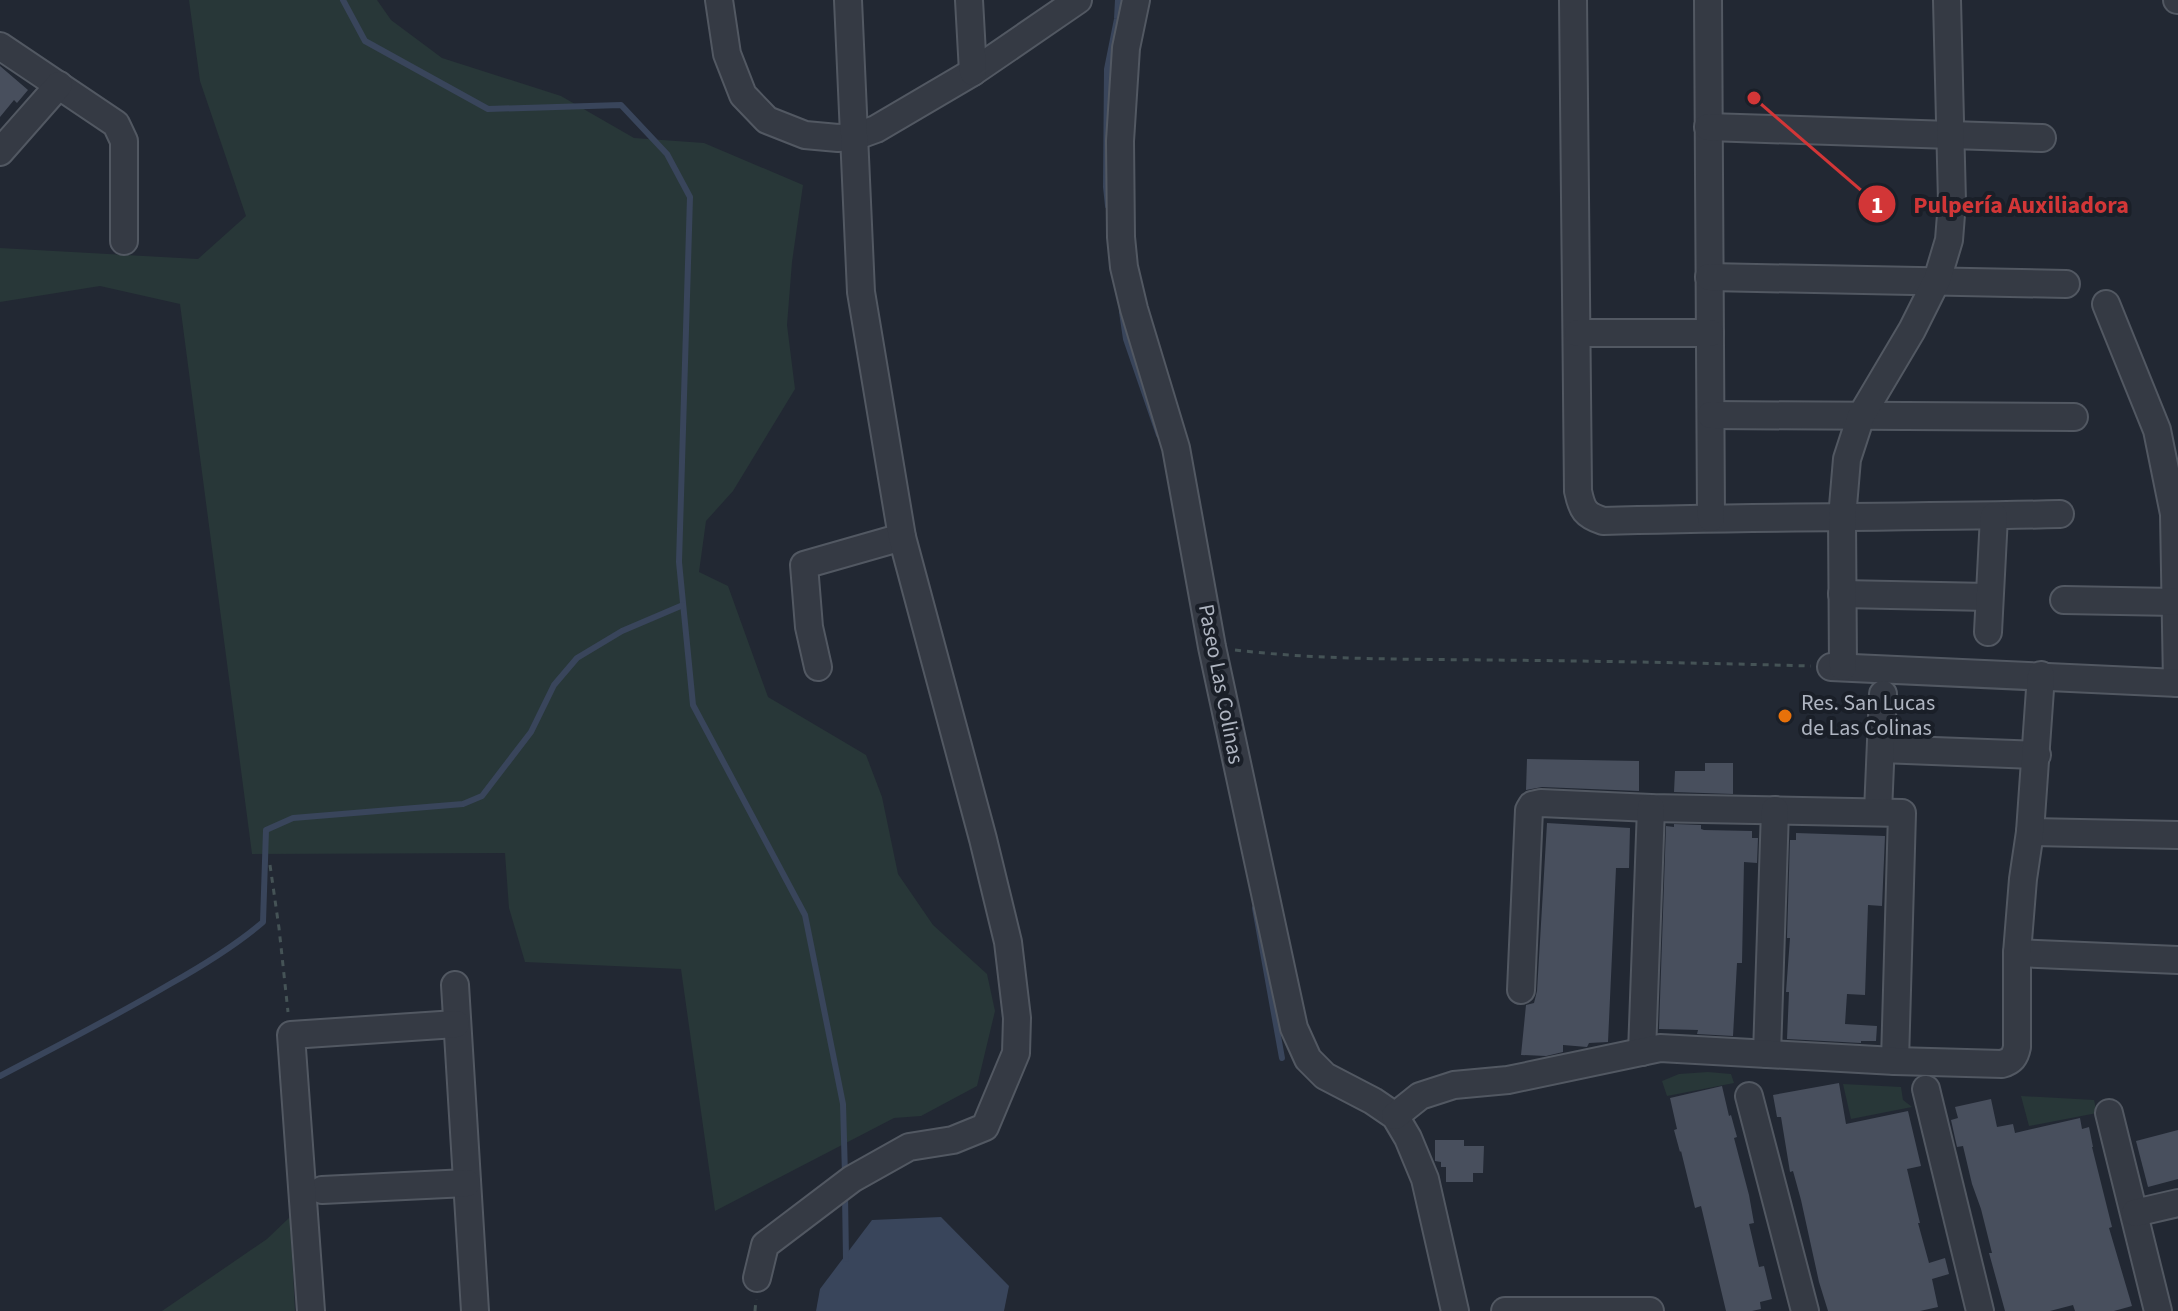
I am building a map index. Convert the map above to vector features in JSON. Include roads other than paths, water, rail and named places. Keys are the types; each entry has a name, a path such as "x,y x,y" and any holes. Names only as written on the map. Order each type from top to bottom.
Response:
{"street":[{"path":"719,0 727,54 743,95 767,120 805,135 838,138 854,137 876,129 973,72 1078,0"},
{"path":"757,1278 765,1245 852,1179 909,1147 953,1140 985,1127 1016,1053 1017,1018 1008,942 902,537 861,292 848,0"},
{"path":"969,0 973,72"},
{"name":"Paseo Las Colinas","path":"1136,0 1126,48 1120,141 1124,267 1176,448 1212,647 1294,1028 1308,1059 1325,1076 1395,1116"},
{"path":"1573,0 1578,491 1581,507 1591,517 1603,521 2060,514"},
{"path":"1708,0 1711,518"},
{"path":"1947,0 1952,202 1949,240 1937,280 1912,330 1861,416 1847,459 1837,667 2178,683 2174,514 2157,430 2106,304"},
{"path":"0,46 116,124 124,141 124,241"},
{"path":"0,152 59,85"},
{"path":"1708,127 2042,138"},
{"path":"1709,277 2066,284"},
{"path":"1578,333 1710,333"},
{"path":"1711,415 2074,417"},
{"path":"1988,632 1994,516"},
{"path":"818,667 809,627 804,565 902,537"},
{"path":"1842,594 1989,597"},
{"path":"2064,600 2176,602"},
{"path":"1455,1311 1425,1179 1395,1116 1420,1096 1454,1085 1508,1080 1660,1048 2002,1064 2015,1056 2017,953 2037,755 2041,675"},
{"path":"1878,812 1883,694"},
{"path":"1881,749 2037,755"},
{"path":"1521,990 1529,810 1532,805 1902,813 1895,1061"},
{"path":"1642,1052 1651,808"},
{"path":"1767,1054 1775,810"},
{"path":"2030,832 2178,835"},
{"path":"2017,953 2178,960"},
{"path":"455,985 475,1311"},
{"path":"311,1311 291,1035 456,1024"},
{"path":"1926,1089 1980,1311"},
{"path":"1749,1096 1805,1311"},
{"path":"2109,1113 2158,1311"},
{"path":"322,1190 467,1183"},
{"path":"2135,1213 2178,1203"},
{"path":"1505,1311 1650,1311"}],"water":[{"path":"941,1217 1009,1286 1004,1311 816,1311 820,1289 872,1220"}],"waterway":[{"path":"343,0 365,41 488,109 621,105 667,154 690,197 679,562 693,705 805,915 843,1104 845,1175"},
{"path":"1108,206 1107,69 1118,0"},
{"path":"1122,312 1126,339 1159,435"},
{"path":"0,1076 194,970 263,922 266,830 293,818 463,804 482,796 531,732 554,685 577,658 622,631 683,605"},
{"path":"1255,908 1282,1058"},
{"path":"845,1195 846,1259"}],"place":[{"name":"Pulpería Auxiliadora","path":"1754,98"},
{"name":"Res. San Lucas de Las Colinas","path":"1785,716"}]}
